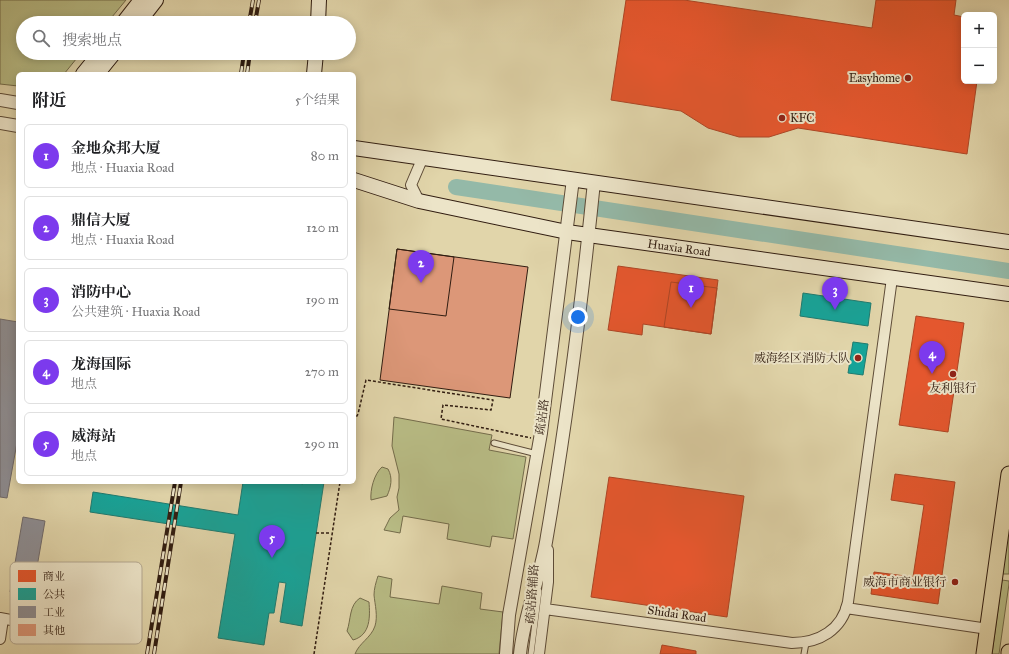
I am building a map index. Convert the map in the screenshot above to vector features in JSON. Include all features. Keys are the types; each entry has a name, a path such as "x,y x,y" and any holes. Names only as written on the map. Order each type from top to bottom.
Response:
{"main road":[{"path":"128,16 141,0"},
{"path":"143,16 156,0"},
{"path":"318,16 319,0"},
{"path":"86,72 101,60"},
{"path":"98,72 105,60"},
{"path":"104,72 107,60"},
{"path":"314,72 315,60"},
{"path":"356,148 423,157 573,183 1009,242"},
{"name":"Huaxia Road","path":"356,181 419,200 567,228 892,278 1009,294"},
{"path":"984,654 1009,474"}],"street":[{"path":"0,100 16,103"},
{"path":"0,123 16,126"},
{"path":"419,200 411,185 423,157"},
{"name":"疏站路","path":"506,654 509,615 539,440 573,183"},
{"name":"疏站路","path":"520,654 526,613 542,566 548,536 594,186"},
{"path":"806,643 820,638 836,627 846,608 892,278"},
{"name":"疏站路辅路","path":"539,654 548,582 548,536"},
{"path":"846,608 988,629"},
{"name":"Shidai Road","path":"545,609 784,642 806,643"},
{"path":"0,639 2,618"}],"lane":[{"path":"494,443 537,454"},
{"path":"531,654 542,566"},
{"path":"804,654 806,643"}],"path":[{"path":"356,418 366,380 493,400 491,410 443,405 441,419 539,440"},
{"path":"314,654 331,533 340,484"},
{"path":"316,533 331,533"}],"green space":[{"path":"0,0 126,0 113,16 16,16 16,60 75,60 66,72 16,72 16,86 0,84"},
{"path":"394,417 492,435 489,450 526,457 513,539 492,536 490,547 447,539 449,524 403,516 400,533 384,530 390,518 399,510 397,497 399,488 399,474 392,446"},
{"path":"382,467 388,469 390,472 390,489 387,496 371,500 373,482"},
{"path":"1009,528 1009,574 1002,574"},
{"path":"378,576 392,579 390,597 439,604 442,586 482,593 480,609 503,612 499,654 355,654 359,647 371,634 375,626 376,614 374,593"},
{"path":"1002,580 1009,581 1009,584 999,654 992,654"},
{"path":"360,598 369,602 369,619 363,634 359,638 353,640 347,631 352,609 356,601"}],"building: 商业":[{"path":"626,0 684,0 872,28 876,0 956,0 954,15 961,16 961,84 977,84 967,154 798,128 769,137 739,137 708,128 681,111 611,100"},
{"path":"618,266 718,280 711,334 643,324 642,335 608,330"},
{"path":"671,282 717,288 711,334 664,327"},
{"path":"916,316 964,323 948,432 899,425"},
{"path":"895,474 955,482 938,604 871,594 874,572 913,577 924,505 891,500"},
{"path":"609,477 744,496 727,617 591,597"},
{"path":"662,645 696,651 696,654 660,654"}],"building: 公共":[{"path":"803,293 871,303 868,326 800,316"},
{"name":"威海经区消防大队","path":"853,342 868,344 863,375 848,373"},
{"path":"243,484 324,484 302,626 280,622 286,583 279,582 274,613 269,613 264,645 218,638 235,534 90,512 93,492 238,515"}],"building: 工业":[{"path":"0,319 16,322 16,448 7,498 0,497"},
{"path":"23,517 45,521 38,562 15,562"}],"building: 其他":[{"path":"397,249 528,267 510,398 380,380"},
{"path":"397,249 454,257 446,316 389,309"}],"waterway":[{"path":"456,187 1009,271"}],"railway":[{"path":"250,16 253,0"},
{"path":"256,16 259,0"},
{"path":"241,72 243,60"},
{"path":"247,72 249,60"},
{"path":"147,654 175,484"},
{"path":"154,654 181,484"}],"place":[{"name":"Easyhome","path":"908,78"},
{"name":"KFC","path":"782,118"},
{"name":"鼎信大厦","path":"421,283"},
{"name":"金地众邦大厦","path":"691,308"},
{"name":"消防中心","path":"835,310"},
{"name":"威海经区消防大队","path":"858,358"},
{"name":"龙海国际","path":"932,374"},
{"name":"友利银行","path":"953,374"},
{"name":"威海站","path":"272,558"},
{"name":"威海市商业银行","path":"955,582"}]}
